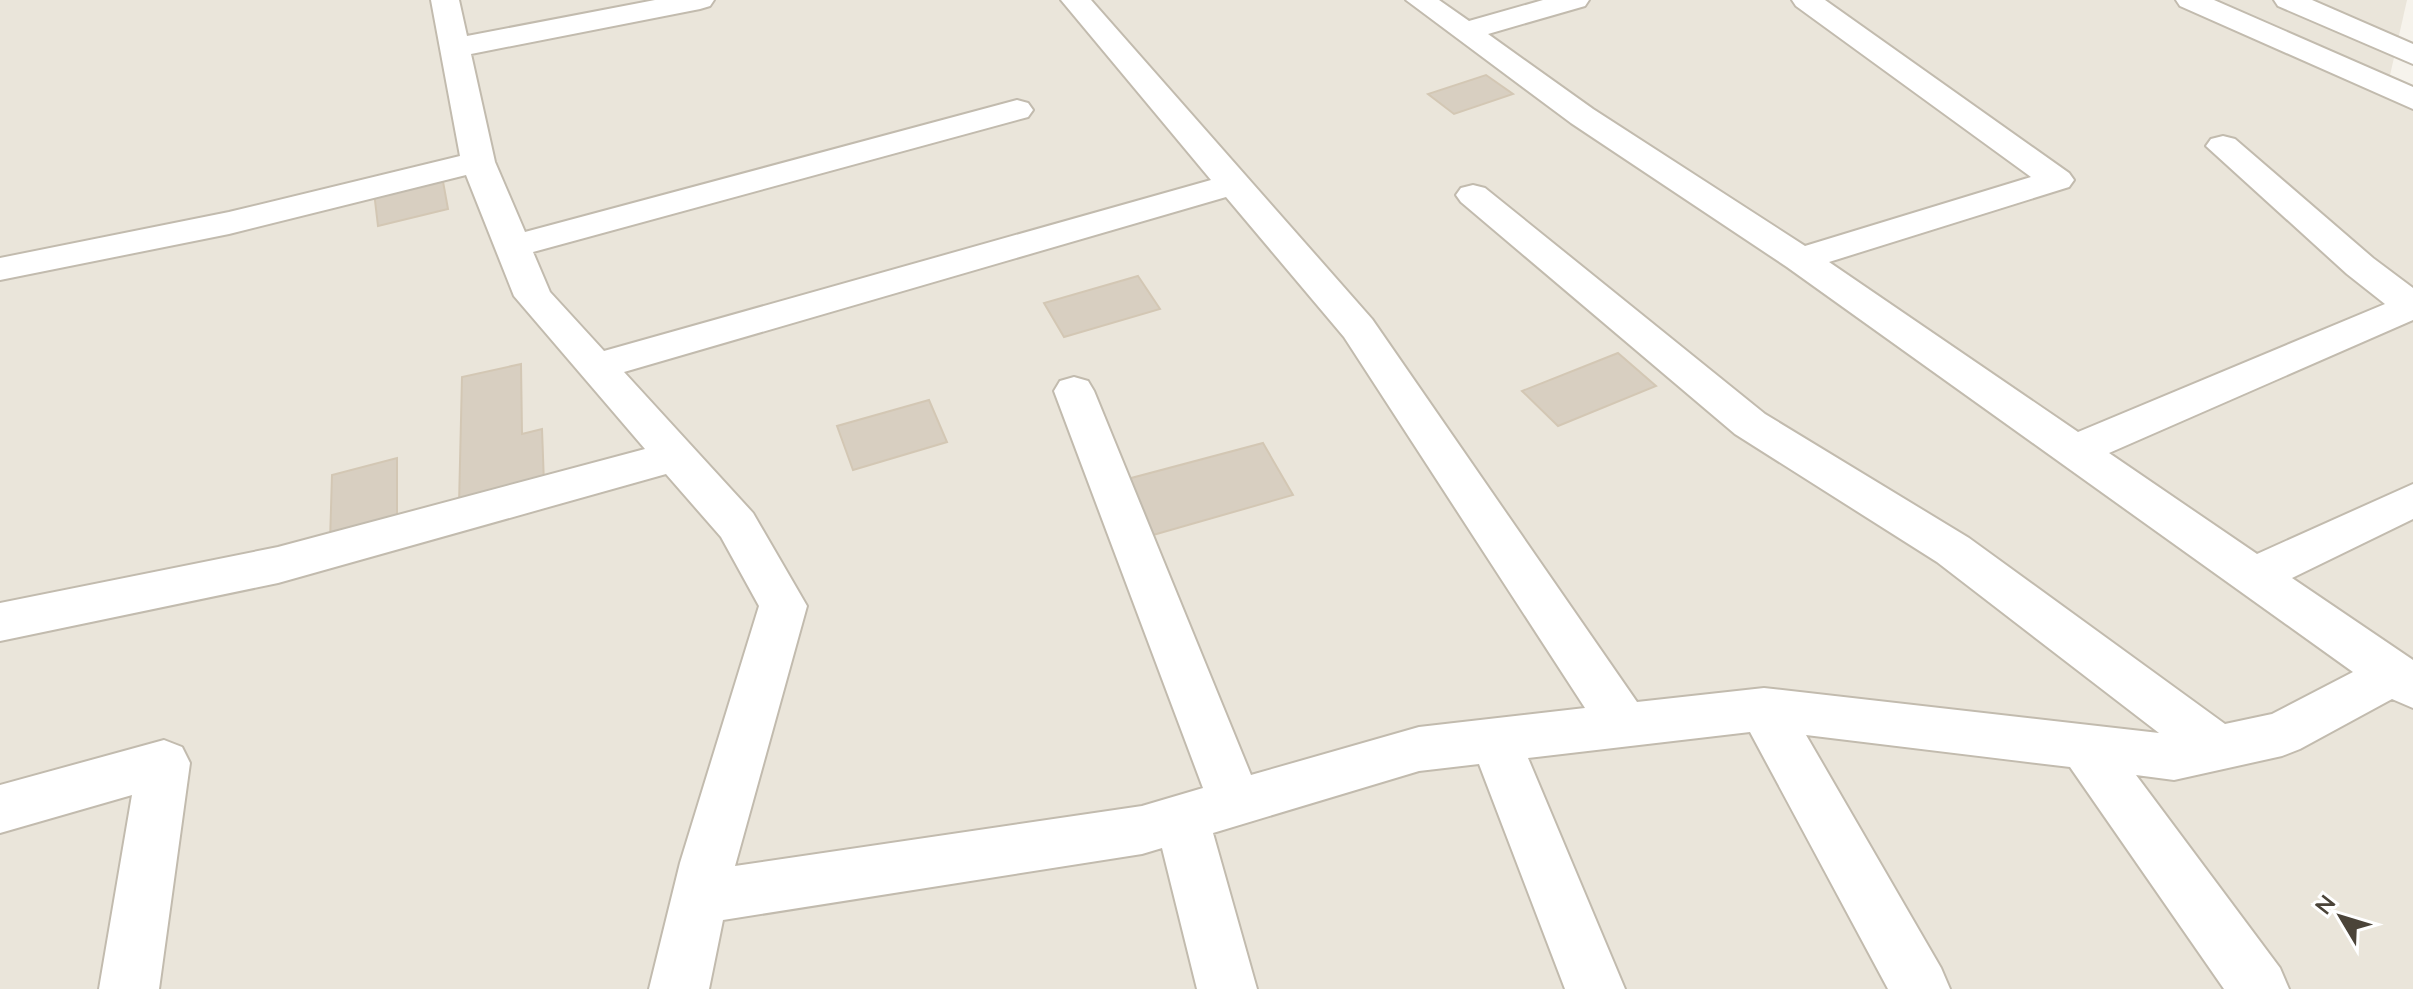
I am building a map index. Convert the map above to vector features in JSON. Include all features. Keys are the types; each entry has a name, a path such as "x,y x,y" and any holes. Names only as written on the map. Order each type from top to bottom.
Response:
{"street":[{"path":"445,0 478,162 533,296 737,525 783,606 701,897 679,989"},
{"path":"454,48 700,0"},
{"path":"1075,0 1358,328 1624,725"},
{"path":"1420,0 1582,116 1800,259 2404,681"},
{"path":"1464,32 1575,0"},
{"path":"1800,259 2057,180 1806,0"},
{"path":"2190,0 2413,99"},
{"path":"2288,0 2413,55"},
{"path":"2338,0 2413,31"},
{"path":"513,246 1017,110"},
{"path":"2074,451 2413,306 2360,266 2223,146"},
{"path":"0,269 229,223 478,162"},
{"path":"595,367 1234,184"},
{"path":"1473,195 1750,424 1953,550 2218,748"},
{"path":"1074,391 1235,801"},
{"path":"0,622 278,565 675,456"},
{"path":"2254,576 2413,500"},
{"path":"701,897 1142,830 1419,749 1764,709 2174,757 2282,734 2404,681"},
{"path":"1764,709 1920,989"},
{"path":"1495,740 1595,989"},
{"path":"2085,747 2259,989"},
{"path":"0,809 164,763 129,989"},
{"path":"1182,819 1227,989"}],"shaded area":[{"path":"0,0 2407,0 2386,93 2413,105 2413,989 0,989"}],"building":[{"path":"1486,75 1513,94 1454,114 1428,94"},
{"path":"442,176 448,209 378,226 374,192"},
{"path":"1138,276 1160,309 1064,337 1044,303"},
{"path":"1618,353 1656,386 1558,426 1522,391"},
{"path":"521,364 522,434 542,429 544,484 459,505 462,377"},
{"path":"929,400 947,442 853,470 837,426"},
{"path":"1263,443 1293,495 1146,537 1120,481"},
{"path":"397,458 397,525 330,542 332,475"}]}
